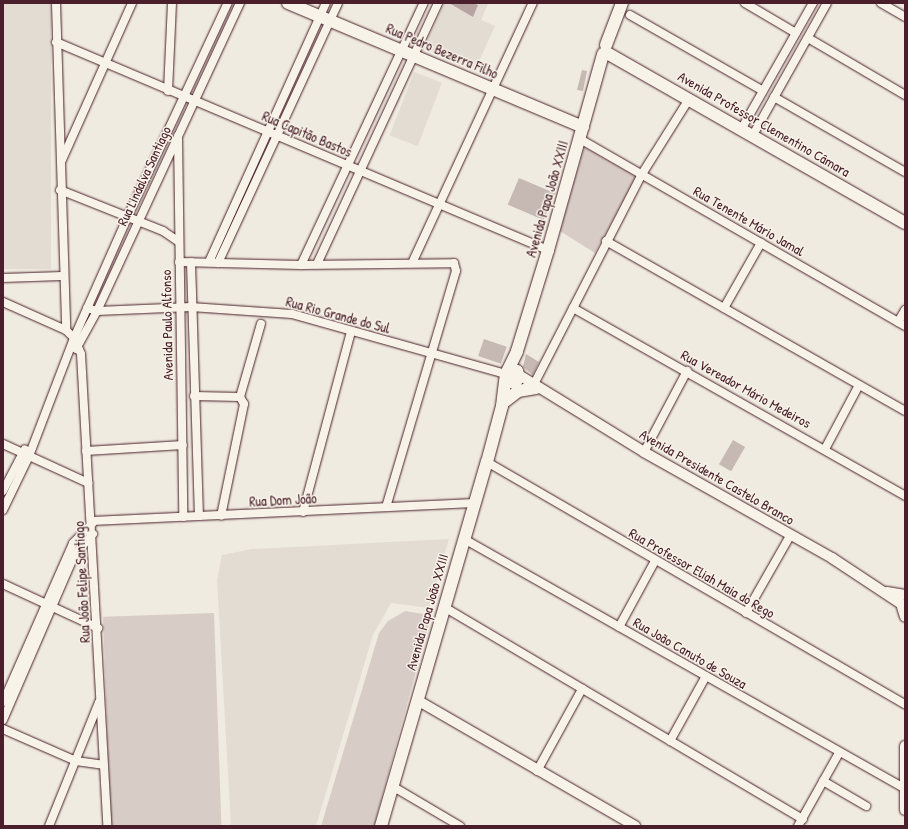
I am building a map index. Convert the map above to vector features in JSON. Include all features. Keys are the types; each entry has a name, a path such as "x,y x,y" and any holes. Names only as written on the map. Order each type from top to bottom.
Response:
{"main road":[{"name":"Rua Pedro Bezerra Filho","path":"288,3 583,127"},
{"name":"Avenida Papa João XXIII","path":"381,826 464,539 476,503 503,404 513,376 517,351 620,3"},
{"name":"Avenida Professor Clementino Câmara","path":"605,50 905,223"},
{"path":"503,404 518,390 535,387"}],"street":[{"path":"3,302 66,330 62,276 56,3"},
{"path":"60,164 132,3"},
{"path":"168,91 172,3"},
{"name":"Rua Lindalva Santiago","path":"3,491 32,442 68,357 74,338 128,216 228,3"},
{"name":"Rua Lindalva Santiago","path":"68,357 79,347 97,311 193,100 240,3"},
{"path":"218,263 310,63 325,18 326,3"},
{"path":"209,262 300,58 325,18 338,3"},
{"path":"318,264 408,53 424,3"},
{"path":"301,265 348,165 408,53 438,3"},
{"path":"413,261 441,204 533,3"},
{"path":"745,3 796,33"},
{"path":"753,135 827,3"},
{"path":"881,3 905,17"},
{"path":"742,128 812,6 821,14"},
{"path":"630,15 763,91"},
{"path":"808,38 905,95"},
{"name":"Rua Capitão Bastos","path":"56,42 168,91 277,135 548,250"},
{"path":"300,58 310,63"},
{"path":"777,67 787,74"},
{"path":"774,96 905,172"},
{"path":"535,387 606,241 642,174 690,99"},
{"name":"Avenida Paulo Alfonso","path":"178,134 178,241 183,445 183,517"},
{"name":"Rua Tenente Mário Jamal","path":"580,139 902,324"},
{"path":"60,190 163,231 178,241"},
{"path":"235,204 243,208"},
{"path":"606,241 905,411"},
{"path":"724,308 761,243"},
{"path":"179,262 301,265 450,261 456,267 386,507"},
{"name":"Avenida Paulo Alfonso","path":"191,262 191,307 199,516"},
{"path":"4,279 62,276"},
{"name":"Rua Rio Grande do Sul","path":"87,308 97,311 191,307 292,314 351,332 431,352 513,376"},
{"name":"Rua Vereador Mário Medeiros","path":"573,308 825,449 905,496"},
{"path":"902,324 905,310"},
{"path":"221,516 244,404 240,398 261,324"},
{"name":"Rua João Felipe Santiago","path":"66,330 74,338 79,347 93,534 106,826"},
{"path":"303,512 351,332"},
{"path":"644,452 687,371"},
{"name":"Avenida Presidente Castelo Branco","path":"513,376 535,387 644,452 903,601"},
{"path":"825,449 859,385"},
{"path":"194,396 240,398"},
{"path":"3,444 88,483"},
{"path":"86,451 183,445"},
{"name":"Rua Lindalva Santiago","path":"3,510 25,455"},
{"name":"Rua Professor Eliah Maia do Rego","path":"487,462 655,561 905,704"},
{"name":"Rua Dom João","path":"92,522 476,503"},
{"path":"3,720 73,543 92,522"},
{"path":"48,606 80,545 93,534"},
{"path":"746,613 790,536"},
{"name":"Rua João Canuto de Souza","path":"464,539 839,753 904,788"},
{"path":"619,627 655,561"},
{"path":"3,584 98,628"},
{"path":"903,601 905,617"},
{"path":"444,607 670,741 800,822 839,753"},
{"path":"670,741 706,676"},
{"path":"3,702 16,684"},
{"path":"537,771 582,689"},
{"path":"49,826 100,700"},
{"path":"417,700 537,771 635,826"},
{"path":"3,729 76,760 103,765"},
{"path":"905,746 905,810"},
{"path":"823,781 866,806"},
{"path":"392,786 460,826"}],"shaded area":[{"path":"3,3 51,3 51,269 3,269"},
{"path":"444,3 488,4 481,20 495,26 475,70 424,48"},
{"path":"449,3 473,3 478,5 473,17"},
{"path":"414,72 442,83 418,146 390,135"},
{"path":"584,147 637,177 595,253 560,231"},
{"path":"449,539 429,608 391,603 373,635 316,826 231,826 217,580 222,555 252,549"},
{"path":"405,611 423,614 429,624 374,826 321,826 379,633 388,621"},
{"path":"214,613 221,826 110,826 103,617"}],"building":[{"path":"582,70 587,71 583,91 577,90"},
{"path":"519,178 555,193 544,220 508,205"},
{"path":"484,339 507,347 501,364 478,356"},
{"path":"526,354 539,362 533,375 523,367"},
{"path":"733,440 745,447 731,471 719,464"}]}
